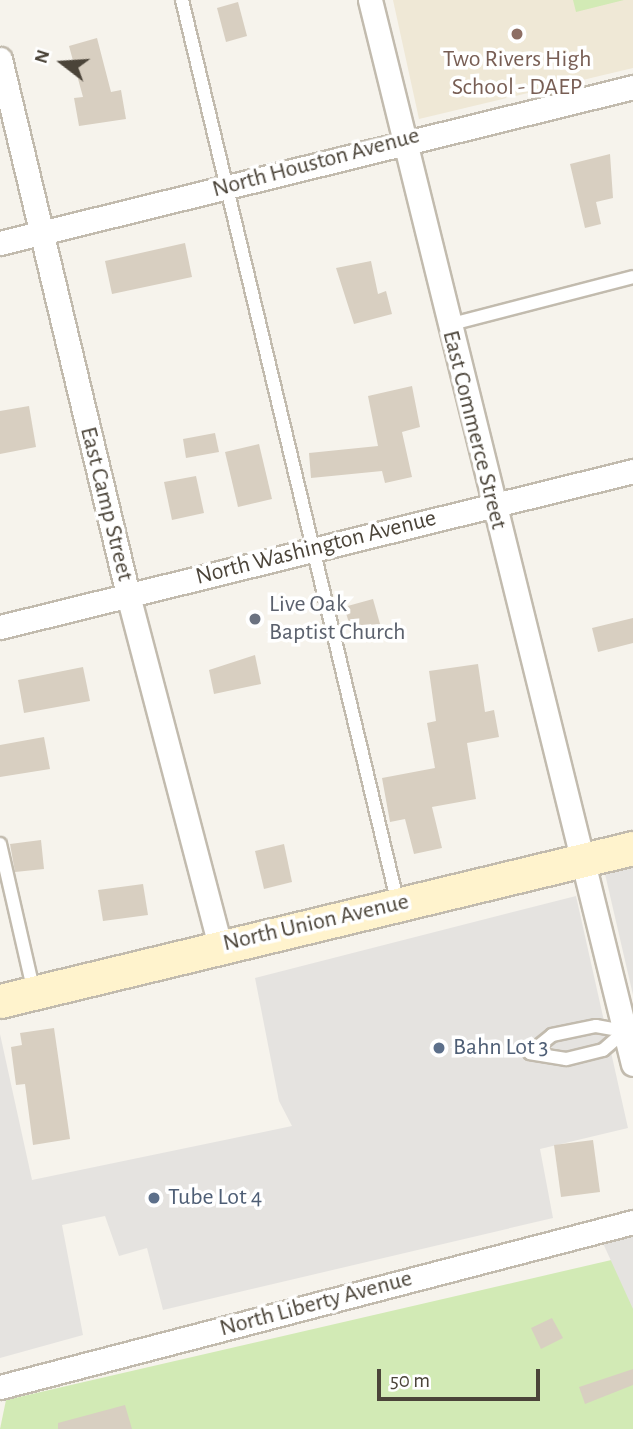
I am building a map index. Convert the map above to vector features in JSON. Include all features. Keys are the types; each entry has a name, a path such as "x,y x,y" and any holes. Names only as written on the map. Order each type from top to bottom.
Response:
{"street":[{"name":"East Commerce Street","path":"370,0 492,505 584,859 633,1064"},
{"name":"East Camp Street","path":"0,59 128,595 220,946"},
{"name":"North Houston Avenue","path":"0,243 224,188 403,139 633,87"},
{"name":"North Washington Avenue","path":"0,627 633,471"},
{"name":"North Union Avenue","path":"0,1001 633,848"},
{"name":"North Liberty Avenue","path":"0,1387 633,1222"}],"lane":[{"path":"182,0 224,188 317,547 398,904"},
{"path":"448,325 633,276"},
{"path":"0,844 35,992"},
{"path":"596,1026 625,1031 603,1050 566,1059 530,1053 552,1035 596,1026"}],"shaded area":[{"name":"Two Rivers High School - DAEP","path":"393,0 633,0 633,68 419,119"},
{"path":"633,867 633,995 605,874"},
{"name":"Bahn Lot 3","path":"576,896 628,1128 540,1149 553,1218 163,1310 147,1248 119,1256 105,1216 62,1225 83,1335 0,1358 0,1034 32,1180 292,1126 279,1101 255,978"},
{"path":"633,1234 633,1309 602,1241"}],"green space":[{"path":"573,0 624,0 576,12"},
{"path":"633,1255 633,1429 0,1429 6,1400"}],"building":[{"path":"238,2 247,36 226,42 217,8"},
{"path":"97,38 111,92 121,90 126,119 79,126 74,98 83,97 69,46"},
{"path":"610,154 613,198 596,202 601,224 585,228 570,164"},
{"path":"185,243 192,277 112,294 105,261"},
{"path":"371,261 378,294 386,291 392,314 354,324 336,268"},
{"path":"412,386 420,427 402,432 412,477 385,483 382,471 311,478 309,453 378,446 368,396"},
{"path":"29,406 36,447 0,454 0,411"},
{"path":"215,433 219,452 186,458 183,439"},
{"path":"259,444 272,499 238,507 225,452"},
{"path":"196,476 204,513 172,520 164,482"},
{"path":"373,599 380,624 352,632 344,607"},
{"path":"633,618 633,643 598,652 592,628"},
{"path":"255,655 261,684 214,694 209,670"},
{"path":"478,664 485,712 494,710 499,737 467,743 476,799 432,807 442,848 414,854 405,819 390,822 382,778 435,768 427,723 436,721 429,671"},
{"path":"83,667 90,701 24,713 18,680"},
{"path":"44,737 50,769 0,777 0,745"},
{"path":"41,840 44,869 15,872 10,844"},
{"path":"284,844 292,882 264,889 255,851"},
{"path":"143,884 148,915 103,921 98,890"},
{"path":"54,1028 70,1139 33,1145 25,1084 16,1085 11,1047 22,1045 20,1033"},
{"path":"593,1140 600,1192 561,1197 554,1145"},
{"path":"552,1318 563,1338 541,1349 531,1328"},
{"path":"633,1369 633,1385 585,1404 579,1387"},
{"path":"125,1405 132,1429 58,1429 58,1423"}],"place":[{"name":"Two Rivers High School - DAEP","path":"517,34"},
{"name":"Live Oak Baptist Church","path":"255,619"},
{"name":"Bahn Lot 3","path":"439,1048"},
{"name":"Tube Lot 4","path":"154,1198"}]}
